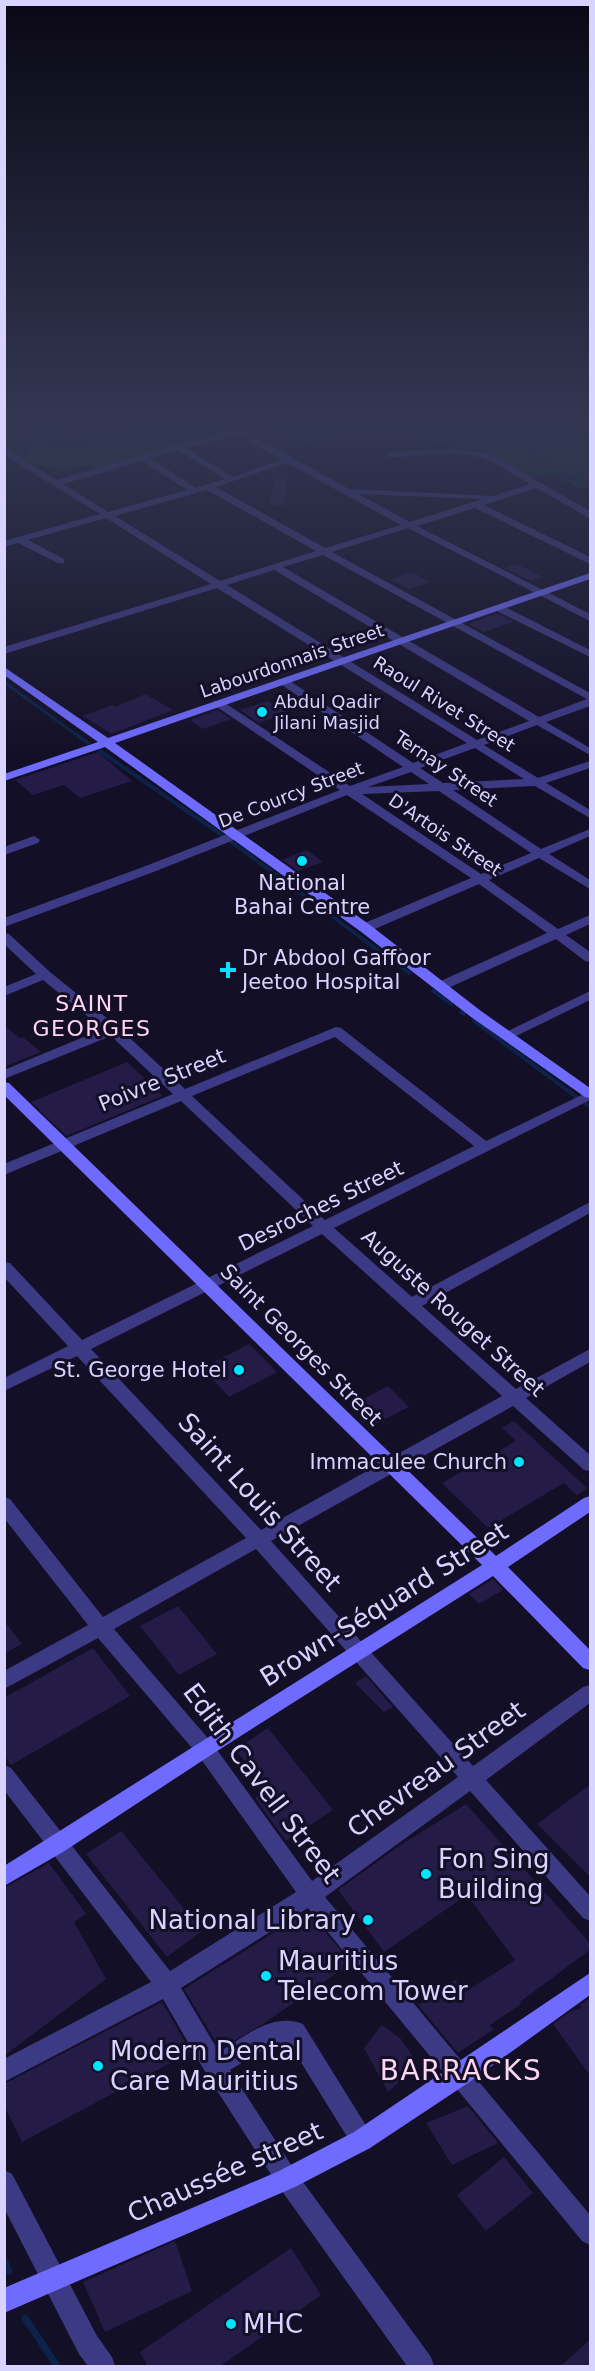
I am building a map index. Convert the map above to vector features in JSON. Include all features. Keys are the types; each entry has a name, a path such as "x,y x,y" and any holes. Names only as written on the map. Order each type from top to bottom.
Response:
{"main road":[{"name":"Labourdonnais Street","path":"4,778 591,576"},
{"path":"4,670 105,742 231,838 365,928 591,1095"},
{"name":"Saint Georges Street","path":"4,1086 591,1662"},
{"name":"Brown-Séquard Street","path":"4,1877 58,1846 205,1749 496,1567 591,1503"},
{"name":"Chaussée street","path":"4,2301 287,2179 362,2140 460,2075 591,1983"}],"street":[{"path":"4,544 38,535"},
{"name":"Raoul Rivet Street","path":"136,535 345,661 591,815"},
{"path":"295,535 591,697"},
{"path":"4,651 214,583 383,535"},
{"path":"428,535 591,618"},
{"path":"537,535 591,561"},
{"path":"20,540 62,561"},
{"path":"276,567 591,752"},
{"path":"499,608 591,654"},
{"name":"Ternay Street","path":"283,681 441,788 591,885"},
{"name":"De Courcy Street","path":"4,923 231,838 347,791 591,702"},
{"name":"D'Artois Street","path":"218,703 480,879 591,958"},
{"path":"347,791 537,782 591,764"},
{"path":"365,928 538,852 591,832"},
{"path":"4,851 34,840"},
{"path":"441,986 555,933 591,919"},
{"name":"Auguste Rouget Street","path":"4,937 45,975 113,1030 325,1228 591,1465"},
{"path":"4,992 45,975"},
{"path":"507,1035 591,996"},
{"path":"4,1075 113,1030"},
{"name":"Poivre Street","path":"4,1170 336,1031 486,1148"},
{"name":"Desroches Street","path":"4,1385 591,1095"},
{"path":"412,1304 591,1207"},
{"name":"Saint Louis Street","path":"4,1267 260,1541 591,1911"},
{"path":"4,1681 102,1629 591,1355"},
{"name":"Edith Cavell Street","path":"4,1504 102,1629 205,1749 310,1895 591,2233"},
{"name":"Chevreau Street","path":"4,2071 167,1985 310,1895 591,1693"},
{"path":"4,1774 167,1985 215,2067 287,2179 422,2367"},
{"path":"215,2067 270,2033 295,2032 362,2140"},
{"path":"4,2182 88,2345 103,2367"}],"building":[{"path":"517,564 543,577 531,581 505,568"},
{"path":"412,572 431,582 409,589 390,580"},
{"path":"497,614 514,622 484,632 468,624"},
{"path":"145,694 173,710 112,734 83,716 112,705 115,707"},
{"name":"Abdul Qadir Jilani Masjid","path":"268,701 287,713 259,723 240,710"},
{"path":"217,710 231,719 203,729 190,720"},
{"path":"98,752 132,781 80,798 64,785 33,795 15,780"},
{"name":"National Bahai Centre","path":"307,850 323,862 298,871 282,860"},
{"path":"4,1025 19,1038 23,1037 41,1052 4,1067"},
{"path":"127,1062 163,1096 66,1136 31,1102"},
{"name":"St. George Hotel","path":"249,1344 277,1372 229,1397 202,1368"},
{"path":"388,1386 409,1407 370,1427 350,1406"},
{"name":"Immaculee Church","path":"514,1421 587,1488 577,1495 564,1483 488,1528 442,1483 516,1441 502,1428"},
{"path":"493,1579 503,1590 479,1604 469,1594"},
{"path":"178,1606 217,1654 179,1675 140,1626"},
{"path":"4,1621 22,1644 4,1654"},
{"path":"93,1648 130,1696 11,1765 4,1755 4,1698"},
{"path":"366,1676 393,1707 384,1712 355,1683"},
{"path":"268,1728 333,1810 286,1841 255,1798 269,1788 235,1750"},
{"path":"591,1784 591,1878 537,1824"},
{"path":"466,1804 591,1944 591,1949 520,2002 521,2004 490,2025 494,2029 458,2053 418,2005 455,1980 465,1992 515,1960 467,1895 384,1952 338,1890 399,1846"},
{"path":"121,1831 202,1931 167,1957 86,1854"},
{"path":"49,1863 86,1914 74,1922 106,1979 4,2056 4,1888"},
{"name":"Mauritius Telecom Tower","path":"308,1911 351,1963 263,2024 220,2049 184,1989"},
{"path":"591,1997 591,2077 553,2024 571,2011 582,2008 580,2005"},
{"name":"Modern Dental Care Mauritius","path":"162,2002 191,2052 22,2142 4,2105 4,2084"},
{"path":"382,2025 401,2039 413,2057 414,2068 388,2092 364,2048"},
{"path":"468,2106 498,2143 452,2165 426,2123"},
{"path":"504,2157 533,2193 486,2231 457,2195"},
{"path":"175,2241 192,2291 105,2332 83,2282"},
{"name":"MHC","path":"291,2248 321,2295 219,2367 148,2367 140,2352"},
{"path":"591,2338 591,2367 560,2367"}],"waterway":[{"path":"4,682 78,736"},
{"path":"76,734 88,743"},
{"path":"100,751 222,835 409,973"},
{"path":"433,991 451,1004"},
{"path":"474,1021 590,1107"},
{"path":"4,2260 9,2271"},
{"path":"25,2318 57,2366"}],"place":[{"name":"Abdul Qadir Jilani Masjid","path":"262,712"},
{"name":"National Bahai Centre","path":"302,861"},
{"name":"Dr Abdool Gaffoor Jeetoo Hospital","path":"228,970"},
{"name":"St. George Hotel","path":"239,1370"},
{"name":"Immaculee Church","path":"519,1462"},
{"name":"Fon Sing Building","path":"426,1874"},
{"name":"National Library","path":"368,1920"},
{"name":"Mauritius Telecom Tower","path":"266,1976"},
{"name":"Modern Dental Care Mauritius","path":"98,2066"},
{"name":"MHC","path":"231,2324"}],"district":[{"name":"SAINT GEORGES","path":"92,1016"},
{"name":"BARRACKS","path":"461,2070"}]}
